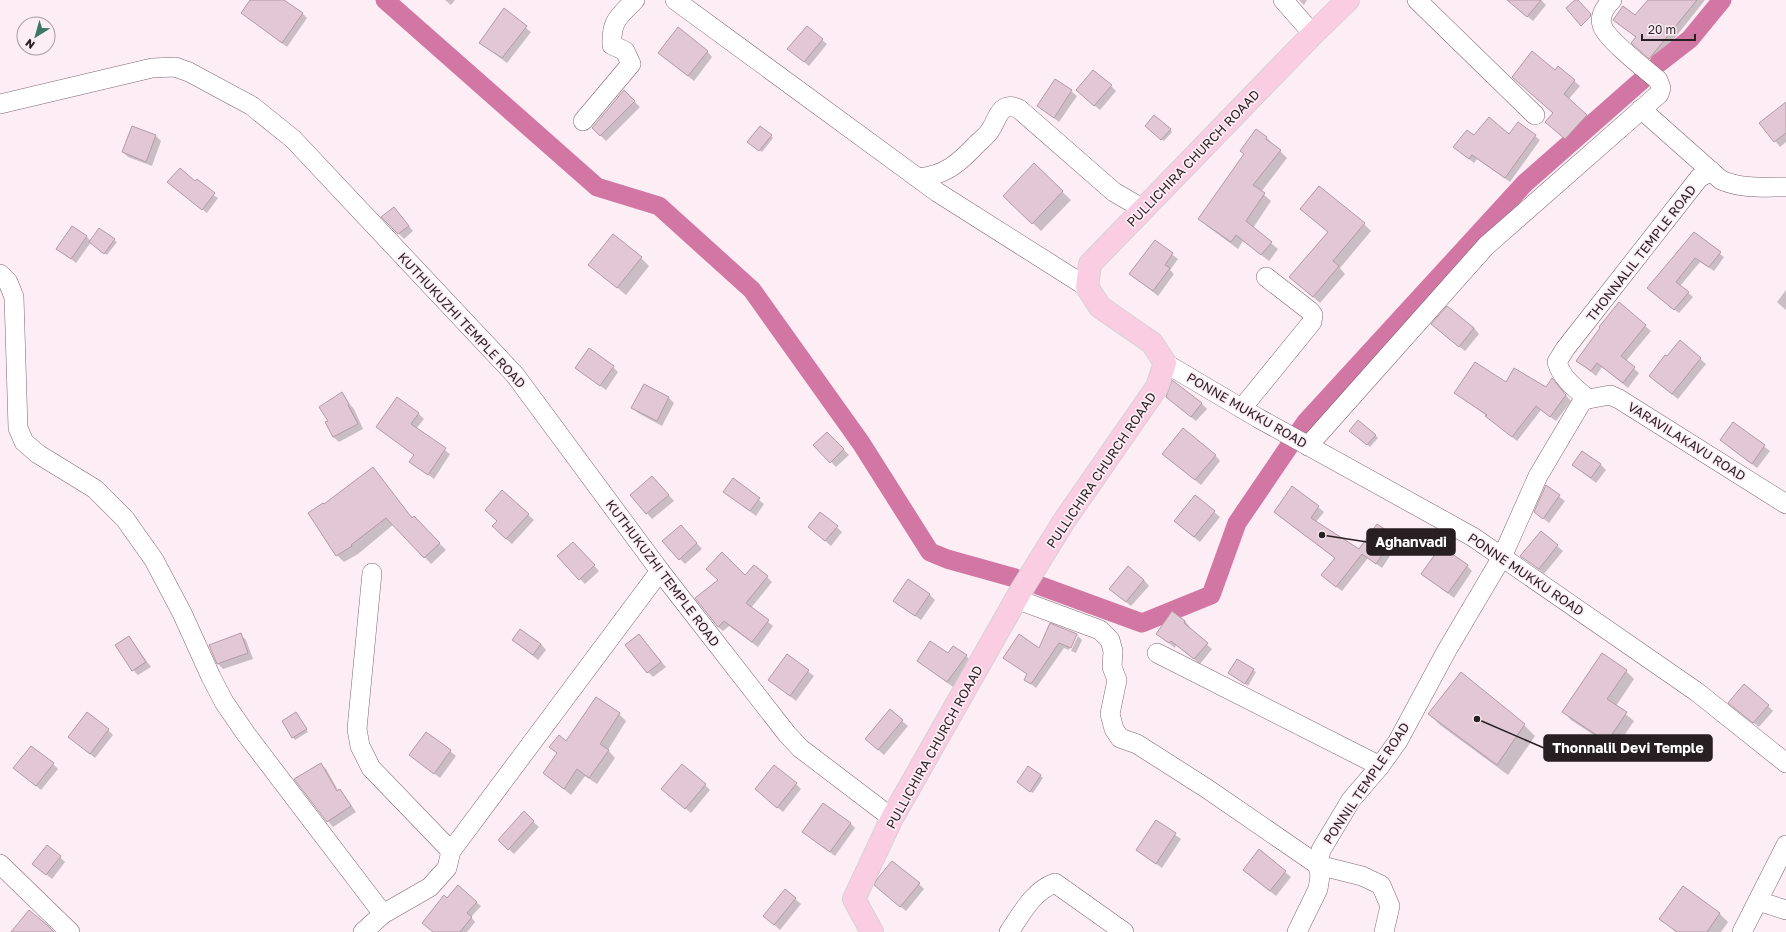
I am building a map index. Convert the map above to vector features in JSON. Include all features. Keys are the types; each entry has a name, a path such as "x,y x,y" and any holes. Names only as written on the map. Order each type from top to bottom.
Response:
{"main road":[{"name":"PULLICHIRA CHURCH ROAAD","path":"1087,287 1090,264 1313,34 1348,0"},
{"path":"1087,287 1100,307 1152,343 1166,363"},
{"name":"PULLICHIRA CHURCH ROAAD","path":"872,932 854,899 892,818 1016,599 1064,521 1158,388 1166,363"}],"street":[{"path":"583,121 630,64 625,51 612,45 612,30 617,20 635,0"},
{"path":"675,0 958,206 1087,287"},
{"path":"1283,0 1313,34"},
{"path":"1418,0 1535,115"},
{"path":"1308,446 1486,246 1659,94 1661,88 1658,80 1613,40 1602,26 1602,14 1612,0"},
{"name":"KUTHUKUZHI TEMPLE ROAD","path":"0,104 164,67 175,67 189,72 252,106 293,139 515,375 660,571 787,734 800,748 892,818"},
{"path":"919,178 934,176 949,169 962,160 991,130 1001,111 1006,107 1012,106 1019,109 1114,192 1133,203 1141,212"},
{"path":"1641,109 1721,180 1733,185 1750,187 1786,186"},
{"name":"THONNALIL TEMPLE ROAD","path":"1586,400 1560,373 1557,362 1565,349 1699,178 1711,171"},
{"path":"0,274 8,282 14,297 18,428 24,442 38,454 95,489 125,519 154,560 182,613 224,702 246,734 383,914"},
{"path":"1242,408 1312,322 1313,315 1310,311 1266,277"},
{"name":"PONNE MUKKU ROAD","path":"1166,363 1308,446 1473,537 1697,692 1786,763"},
{"name":"VARAVILAKAVU ROAD","path":"1586,400 1610,395 1619,399 1786,504"},
{"path":"1502,557 1538,476 1586,400"},
{"name":"PONNIL TEMPLE ROAD","path":"1298,932 1318,889 1320,876 1318,865 1321,850 1351,800 1380,766 1398,740 1447,650 1502,557"},
{"path":"363,932 383,914 430,887 447,868 451,851 660,571"},
{"path":"372,573 357,729 360,746 371,768 451,851"},
{"path":"1016,599 1100,630 1110,640 1113,651 1112,668 1117,680 1110,714 1114,729 1120,738 1137,744 1318,865 1362,876 1382,885 1390,906 1384,932"},
{"path":"1158,653 1380,766"},
{"path":"1742,932 1786,845"},
{"path":"0,864 70,932"},
{"path":"1009,932 1032,898 1045,887 1055,883 1124,932"},
{"path":"1758,901 1786,910"}],"building":[{"path":"250,0 284,0 303,13 282,43 241,13"},
{"path":"1507,0 1541,0 1527,17"},
{"path":"1575,0 1578,0 1591,14 1581,26 1566,8"},
{"path":"1648,0 1697,0 1649,59 1631,43 1636,37 1613,20 1623,6 1635,15"},
{"path":"504,8 527,26 502,58 479,43"},
{"path":"807,26 823,39 804,62 787,49"},
{"path":"678,27 708,51 688,76 658,53"},
{"path":"1532,51 1555,70 1558,66 1575,80 1564,94 1587,115 1565,139 1545,122 1553,113 1512,77"},
{"path":"1093,70 1112,85 1094,106 1076,90"},
{"path":"1055,79 1072,90 1054,118 1037,106"},
{"path":"624,90 635,101 600,136 592,128"},
{"path":"1786,102 1786,133 1774,142 1759,123"},
{"path":"1154,115 1171,129 1161,140 1145,126"},
{"path":"1489,117 1509,134 1518,122 1536,135 1505,178 1472,155 1469,159 1453,147 1467,130 1474,135"},
{"path":"132,126 156,135 146,162 122,152"},
{"path":"760,126 772,135 759,151 747,142"},
{"path":"1256,129 1267,137 1266,139 1281,150 1253,185 1265,193 1246,221 1272,242 1261,255 1236,235 1231,242 1198,219 1244,154 1240,151"},
{"path":"1034,163 1063,191 1032,224 1003,196"},
{"path":"180,168 195,181 197,179 215,193 202,210 167,182"},
{"path":"1319,186 1365,223 1333,261 1339,266 1313,297 1289,277 1328,232 1300,209"},
{"path":"394,207 409,226 398,234 381,217"},
{"path":"72,226 87,236 71,259 56,249"},
{"path":"99,228 115,239 104,254 89,242"},
{"path":"1694,232 1721,252 1709,267 1695,258 1676,282 1689,292 1674,310 1647,288"},
{"path":"613,234 642,257 617,288 588,265"},
{"path":"1155,240 1173,253 1165,265 1170,268 1153,291 1129,274"},
{"path":"1619,302 1646,325 1621,356 1635,367 1623,383 1597,363 1591,371 1576,361 1600,328 1599,327"},
{"path":"1447,306 1474,328 1459,347 1431,324"},
{"path":"1680,340 1701,358 1672,394 1649,376 1665,355 1667,356"},
{"path":"589,348 614,366 600,386 575,368"},
{"path":"1475,362 1506,382 1514,368 1546,387 1552,378 1566,395 1550,417 1536,406 1512,437 1485,416 1487,415 1454,393"},
{"path":"1172,380 1202,403 1191,417 1166,397"},
{"path":"644,384 669,397 657,421 631,408"},
{"path":"342,392 358,424 333,437 325,422 328,421 319,407"},
{"path":"397,397 419,413 411,424 446,448 428,475 409,462 414,455 376,427"},
{"path":"1358,420 1376,435 1367,445 1349,431"},
{"path":"1733,422 1765,445 1752,464 1720,440"},
{"path":"1183,428 1216,455 1195,480 1162,454"},
{"path":"827,432 844,449 830,463 813,445"},
{"path":"1582,451 1601,464 1591,478 1572,465"},
{"path":"373,467 412,518 414,516 440,543 424,558 386,518 351,545 352,546 336,556 308,513 323,503 324,504"},
{"path":"652,476 669,495 646,514 630,495"},
{"path":"733,478 760,498 750,511 723,492"},
{"path":"1546,485 1560,495 1543,519 1534,512"},
{"path":"1292,486 1319,506 1311,518 1359,549 1377,524 1395,536 1376,564 1362,554 1336,587 1321,575 1335,558 1274,512"},
{"path":"502,490 529,514 506,539 492,526 497,521 485,510"},
{"path":"1195,495 1215,511 1194,537 1174,521"},
{"path":"820,512 838,526 825,541 808,527"},
{"path":"681,525 697,543 679,560 662,541"},
{"path":"1541,531 1558,545 1539,569 1520,556"},
{"path":"573,542 595,565 579,580 557,556"},
{"path":"1441,546 1468,565 1448,593 1421,574"},
{"path":"722,552 745,575 754,565 768,576 746,603 769,620 752,642 724,621 718,627 695,598 718,580 706,569"},
{"path":"1128,566 1144,580 1126,602 1109,589"},
{"path":"908,579 930,594 915,616 893,601"},
{"path":"1172,611 1208,643 1194,659 1171,641 1169,643 1156,634"},
{"path":"1050,623 1077,634 1071,648 1059,643 1031,684 1024,680 1027,674 1003,658 1019,634 1039,648"},
{"path":"520,629 541,644 533,655 512,640"},
{"path":"241,633 248,653 217,664 209,645"},
{"path":"639,634 661,662 647,673 625,645"},
{"path":"129,636 146,662 132,671 115,645"},
{"path":"930,641 948,653 953,646 967,655 947,682 917,661"},
{"path":"1602,653 1627,670 1607,699 1627,712 1607,742 1562,712"},
{"path":"787,654 809,670 790,696 768,680"},
{"path":"1237,659 1254,669 1245,684 1228,673"},
{"path":"1461,672 1525,724 1497,765 1428,714"},
{"path":"1744,684 1769,705 1753,723 1728,703"},
{"path":"596,697 620,713 600,744 609,750 589,778 577,769 564,789 543,773 557,753 549,747 559,735 566,741"},
{"path":"890,709 903,720 878,750 865,739"},
{"path":"87,712 109,729 90,754 68,737"},
{"path":"296,712 307,729 292,738 282,721"},
{"path":"426,732 451,750 434,774 409,755"},
{"path":"31,746 54,763 36,786 13,768"},
{"path":"321,763 337,791 340,789 351,806 327,822 294,779"},
{"path":"682,764 706,784 685,809 661,789"},
{"path":"774,765 797,783 777,808 755,789"},
{"path":"1028,766 1041,775 1030,792 1017,782"},
{"path":"823,803 851,823 830,852 802,832"},
{"path":"524,811 534,821 508,850 498,840"},
{"path":"1156,820 1176,833 1156,864 1136,850"},
{"path":"47,845 61,856 46,875 32,864"},
{"path":"1259,849 1286,871 1270,891 1243,870"},
{"path":"892,861 920,883 900,907 874,885"},
{"path":"458,885 477,902 467,913 472,917 460,932 433,932 422,923 444,895 447,898"},
{"path":"1683,886 1720,913 1707,932 1677,932 1659,919"},
{"path":"785,889 796,898 774,925 763,916"},
{"path":"29,910 47,925 54,932 11,932"}],"waterway":[{"path":"385,0 597,187 659,206 752,290 861,443 930,552 947,559 1015,578"},
{"path":"1659,63 1690,39 1722,0"},
{"path":"1038,585 1142,623 1211,595 1237,523 1305,423 1525,183 1642,80"}],"place":[{"name":"Aghanvadi","path":"1322,535"},
{"name":"Thonnalil Devi Temple","path":"1477,719"}]}
